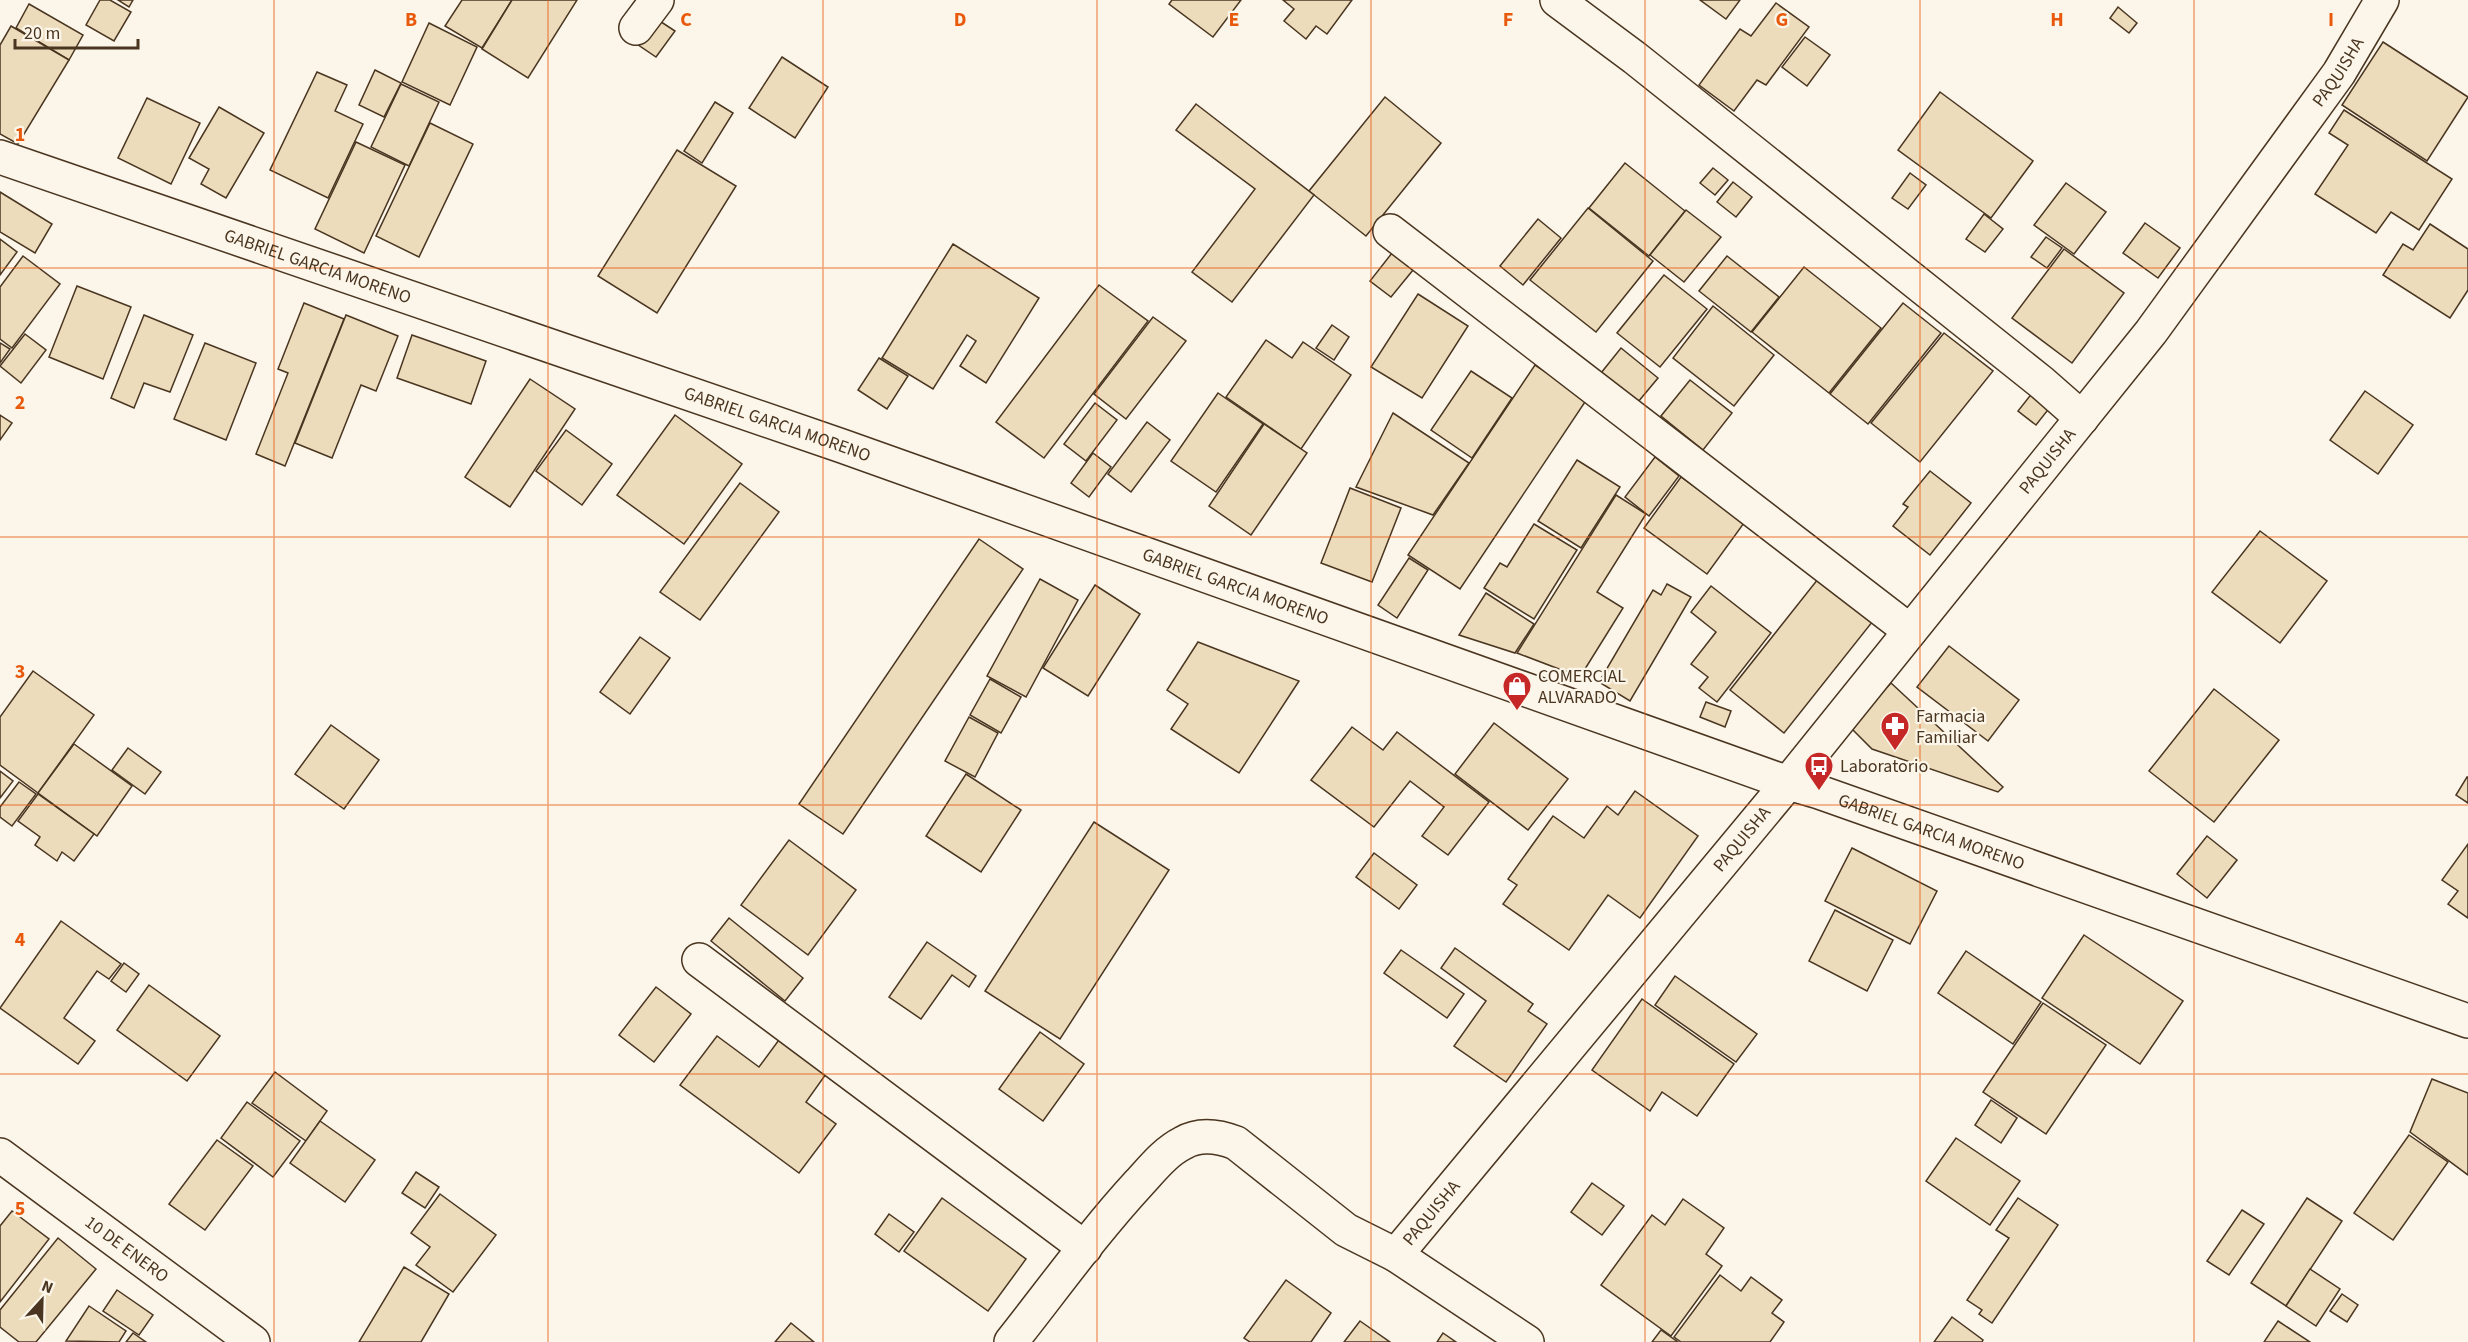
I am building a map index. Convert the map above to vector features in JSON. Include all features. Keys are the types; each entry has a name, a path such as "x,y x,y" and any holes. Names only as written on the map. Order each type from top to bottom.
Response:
{"street":[{"path":"636,28 657,0"},
{"path":"1557,0 1635,57 2031,374 2082,418"},
{"name":"PAQUISHA","path":"1011,1342 1114,1210 1169,1151 1201,1136 1219,1137 1236,1143 1277,1178 1346,1230 1396,1256 1788,783 2151,332 2339,73 2382,0"},
{"name":"GABRIEL GARCIA MORENO","path":"0,157 853,450 1788,783 2468,1021"},
{"path":"1390,231 1910,631"},
{"path":"699,960 1084,1248"},
{"name":"10 DE ENERO","path":"0,1155 254,1342"},
{"path":"1396,1256 1527,1342"}],"building":[{"path":"100,0 110,0 131,12 114,41 86,25"},
{"path":"118,0 133,0 129,7"},
{"path":"462,0 512,0 482,48 445,26"},
{"path":"512,0 577,0 528,78 482,49"},
{"path":"1172,0 1241,0 1213,37 1169,4"},
{"path":"1283,0 1352,0 1327,34 1316,26 1306,39 1284,21 1294,9"},
{"path":"1700,0 1740,0 1726,19"},
{"path":"1776,3 1809,27 1766,85 1757,80 1734,111 1699,85 1740,29 1751,36"},
{"path":"29,4 83,35 69,60 16,28"},
{"path":"2118,7 2137,23 2129,33 2110,18"},
{"path":"649,14 675,31 656,57 631,40"},
{"path":"429,23 477,47 450,105 402,82"},
{"path":"11,26 69,60 18,144 0,134 0,45"},
{"path":"1805,37 1830,55 1807,86 1782,67"},
{"path":"2383,42 2468,97 2427,161 2342,105"},
{"path":"782,57 828,87 795,138 749,108"},
{"path":"375,70 401,83 384,117 359,105"},
{"path":"317,72 347,85 335,111 363,124 328,198 270,170"},
{"path":"401,84 439,102 409,166 371,147"},
{"path":"1940,92 2033,161 1991,218 1898,150"},
{"path":"1385,97 1441,143 1366,236 1309,191"},
{"path":"147,98 200,123 171,184 118,158"},
{"path":"715,102 733,113 702,163 684,151"},
{"path":"1196,104 1314,195 1232,302 1192,272 1255,189 1176,130"},
{"path":"219,107 264,133 226,198 201,184 209,169 189,158"},
{"path":"2344,110 2452,179 2419,230 2391,212 2376,233 2315,194 2348,145 2329,133"},
{"path":"430,123 473,144 419,257 376,236"},
{"path":"356,142 405,165 364,253 315,229"},
{"path":"677,150 736,186 657,313 598,276"},
{"path":"1625,163 1685,211 1649,256 1589,208"},
{"path":"1713,168 1728,180 1715,195 1700,183"},
{"path":"1910,173 1926,185 1908,209 1892,198"},
{"path":"1733,182 1752,197 1736,217 1717,202"},
{"path":"2066,183 2106,212 2074,254 2034,225"},
{"path":"0,192 52,224 35,253 0,232"},
{"path":"1588,208 1653,261 1596,332 1530,280"},
{"path":"1686,210 1721,237 1684,282 1650,255"},
{"path":"1984,214 2003,229 1985,252 1966,239"},
{"path":"1538,219 1561,238 1523,285 1500,266"},
{"path":"2145,223 2180,248 2158,278 2123,253"},
{"path":"2430,224 2468,249 2468,290 2450,318 2383,275 2403,244 2413,250"},
{"path":"2046,237 2062,248 2047,268 2031,257"},
{"path":"0,239 17,252 0,275"},
{"path":"953,244 1039,298 986,383 960,366 976,341 967,335 933,389 882,358"},
{"path":"2064,249 2124,293 2072,363 2012,318"},
{"path":"1392,253 1413,270 1391,297 1370,281"},
{"path":"23,256 60,284 12,348 0,339 0,287"},
{"path":"1727,256 1779,297 1751,332 1699,291"},
{"path":"1804,267 1881,328 1829,393 1752,332"},
{"path":"1664,275 1707,309 1660,367 1617,333"},
{"path":"1099,285 1148,321 1044,458 996,422"},
{"path":"77,286 131,307 103,379 49,357"},
{"path":"1418,294 1468,326 1422,398 1371,367"},
{"path":"304,303 344,319 285,466 256,454 288,373 278,369"},
{"path":"1903,303 1941,333 1868,424 1830,394"},
{"path":"1713,306 1774,355 1734,406 1673,358"},
{"path":"144,315 193,335 170,392 144,383 134,408 111,398"},
{"path":"346,315 398,336 376,391 361,385 332,458 295,443"},
{"path":"1153,317 1186,341 1126,419 1094,394"},
{"path":"1332,325 1349,337 1334,360 1316,348"},
{"path":"1944,333 1993,371 1920,462 1871,423"},
{"path":"25,334 46,350 21,383 0,366"},
{"path":"412,335 486,361 471,404 397,378"},
{"path":"1266,340 1292,358 1303,342 1351,375 1301,449 1226,397"},
{"path":"0,343 10,349 0,363"},
{"path":"205,343 256,363 226,440 174,419"},
{"path":"1621,348 1658,378 1633,408 1597,378"},
{"path":"879,358 908,376 887,409 858,390"},
{"path":"1535,365 1587,399 1460,589 1408,555"},
{"path":"1471,371 1512,398 1472,458 1431,430"},
{"path":"530,379 575,409 510,507 465,477"},
{"path":"1690,380 1732,413 1703,450 1661,416"},
{"path":"2365,391 2413,425 2378,474 2330,440"},
{"path":"2033,392 2051,406 2036,425 2018,411"},
{"path":"1218,393 1263,424 1216,492 1171,461"},
{"path":"1095,403 1117,420 1086,461 1064,444"},
{"path":"1393,413 1469,463 1433,515 1356,487"},
{"path":"0,415 12,423 0,440"},
{"path":"675,415 742,464 684,544 617,495"},
{"path":"1147,422 1170,440 1131,492 1108,474"},
{"path":"1264,424 1307,453 1251,535 1209,506"},
{"path":"566,430 612,464 582,505 536,471"},
{"path":"1093,453 1111,467 1089,497 1071,483"},
{"path":"1655,457 1679,476 1649,516 1625,497"},
{"path":"1577,460 1620,487 1581,548 1538,521"},
{"path":"1930,471 1971,503 1930,555 1893,526 1908,507 1903,504"},
{"path":"1681,477 1744,523 1707,574 1644,528"},
{"path":"740,483 779,512 700,620 660,592"},
{"path":"1350,488 1401,508 1372,582 1321,563"},
{"path":"1616,495 1646,514 1597,592 1623,608 1580,677 1517,653"},
{"path":"1534,524 1577,550 1534,619 1484,588 1500,563 1507,567"},
{"path":"2260,531 2327,581 2280,643 2212,592"},
{"path":"979,539 1023,569 843,834 799,804"},
{"path":"1409,558 1428,570 1397,618 1378,605"},
{"path":"1040,579 1078,600 1026,697 987,676"},
{"path":"1818,579 1873,621 1784,733 1730,690"},
{"path":"1667,584 1691,597 1630,701 1599,682 1653,590 1661,595"},
{"path":"1095,585 1140,614 1088,696 1043,668"},
{"path":"1711,586 1771,633 1717,702 1699,688 1708,677 1691,664 1716,632 1691,612"},
{"path":"1486,593 1534,624 1515,653 1459,635"},
{"path":"640,637 670,658 630,714 600,692"},
{"path":"1198,642 1299,681 1239,773 1171,729 1188,704 1167,690"},
{"path":"1949,646 2019,700 1988,741 1917,687"},
{"path":"33,671 94,715 38,793 0,765 0,717"},
{"path":"990,679 1021,697 1001,733 970,715"},
{"path":"1891,683 2003,787 1998,792 1872,749 1850,727"},
{"path":"2214,689 2279,740 2214,822 2149,771"},
{"path":"1706,702 1731,711 1725,727 1700,717"},
{"path":"969,717 998,733 975,777 945,761"},
{"path":"1494,723 1568,779 1528,830 1455,774"},
{"path":"331,725 379,760 344,809 295,774"},
{"path":"1352,727 1383,750 1397,732 1489,802 1448,855 1422,836 1444,807 1410,781 1374,827 1311,780"},
{"path":"74,744 132,786 97,836 38,793"},
{"path":"128,748 161,772 145,794 112,770"},
{"path":"0,771 13,781 0,798"},
{"path":"966,774 1021,810 981,872 926,836"},
{"path":"2468,777 2468,803 2456,795"},
{"path":"19,782 36,794 12,826 0,817 0,807"},
{"path":"1635,791 1698,836 1640,918 1608,895 1569,950 1503,904 1517,885 1508,879 1553,816 1584,838 1607,806 1618,815"},
{"path":"38,794 94,834 74,861 62,852 57,861 35,845 40,837 18,821"},
{"path":"1094,822 1169,870 1060,1039 985,991"},
{"path":"2207,836 2237,860 2207,898 2177,874"},
{"path":"789,840 856,890 808,955 741,905"},
{"path":"2468,844 2468,918 2448,904 2458,891 2442,880"},
{"path":"1852,848 1937,891 1910,944 1825,901"},
{"path":"1374,853 1417,885 1399,909 1356,877"},
{"path":"1835,910 1893,940 1867,991 1809,961"},
{"path":"729,918 803,978 785,1001 711,941"},
{"path":"61,921 121,964 109,979 97,971 64,1018 95,1041 78,1064 0,1008"},
{"path":"2084,935 2183,1001 2140,1064 2042,998"},
{"path":"927,942 976,976 969,987 952,975 921,1019 889,997"},
{"path":"1455,948 1533,1004 1528,1011 1547,1024 1506,1082 1454,1046 1486,1001 1441,968"},
{"path":"1401,950 1464,994 1447,1018 1384,973"},
{"path":"1966,951 2041,1002 2013,1044 1938,993"},
{"path":"124,963 139,974 126,992 111,981"},
{"path":"1675,976 1757,1034 1736,1062 1655,1005"},
{"path":"149,985 220,1036 187,1081 117,1030"},
{"path":"656,987 691,1014 654,1062 619,1035"},
{"path":"1642,999 1734,1064 1697,1116 1662,1092 1650,1111 1592,1070"},
{"path":"2043,1003 2106,1045 2046,1134 1983,1092"},
{"path":"1040,1032 1084,1064 1043,1121 999,1089"},
{"path":"784,1033 831,1067 806,1102 836,1124 799,1173 680,1085 717,1036 759,1067"},
{"path":"275,1072 327,1111 306,1141 252,1103"},
{"path":"2432,1079 2468,1093 2468,1175 2410,1132"},
{"path":"1991,1100 2017,1118 2001,1143 1975,1125"},
{"path":"247,1102 300,1141 273,1177 221,1138"},
{"path":"320,1121 375,1160 345,1202 290,1163"},
{"path":"2409,1135 2448,1162 2393,1240 2354,1213"},
{"path":"1956,1138 2020,1181 1990,1225 1926,1181"},
{"path":"217,1140 253,1166 205,1230 169,1204"},
{"path":"416,1172 439,1187 425,1208 402,1193"},
{"path":"1592,1183 1624,1206 1602,1235 1571,1212"},
{"path":"440,1194 496,1235 453,1292 416,1265 430,1247 411,1233"},
{"path":"942,1198 1026,1259 988,1311 904,1251"},
{"path":"2018,1198 2058,1225 1992,1323 1979,1314 1982,1310 1967,1300 2009,1238 1996,1230"},
{"path":"2307,1198 2342,1221 2286,1306 2251,1283"},
{"path":"1683,1199 1724,1228 1706,1254 1722,1266 1671,1336 1601,1285 1652,1215 1665,1225"},
{"path":"2242,1210 2264,1224 2229,1275 2207,1261"},
{"path":"12,1211 49,1239 0,1302 0,1226"},
{"path":"889,1214 914,1232 899,1252 875,1234"},
{"path":"58,1238 96,1269 36,1342 19,1342 0,1327 0,1310"},
{"path":"404,1267 449,1294 421,1342 359,1342"},
{"path":"2310,1269 2340,1289 2316,1326 2286,1306"},
{"path":"1720,1275 1741,1291 1751,1277 1782,1300 1772,1313 1784,1322 1770,1342 1681,1342 1674,1337"},
{"path":"1286,1280 1331,1313 1311,1342 1250,1342 1244,1338"},
{"path":"117,1290 153,1315 139,1335 103,1311"},
{"path":"2342,1294 2358,1305 2347,1322 2330,1311"},
{"path":"89,1306 126,1331 119,1342 66,1341"},
{"path":"1952,1317 1983,1340 1982,1342 1934,1342"},
{"path":"1360,1321 1390,1342 1344,1342"},
{"path":"2278,1321 2310,1342 2264,1342"},
{"path":"791,1323 814,1342 775,1342"},
{"path":"1661,1330 1678,1342 1652,1342"},
{"path":"133,1333 146,1342 126,1342"},
{"path":"1443,1333 1456,1342 1437,1342"}],"place":[{"name":"COMERCIAL ALVARADO","path":"1517,712"},
{"name":"Farmacia Familiar","path":"1895,752"},
{"name":"Laboratorio","path":"1819,792"}]}
